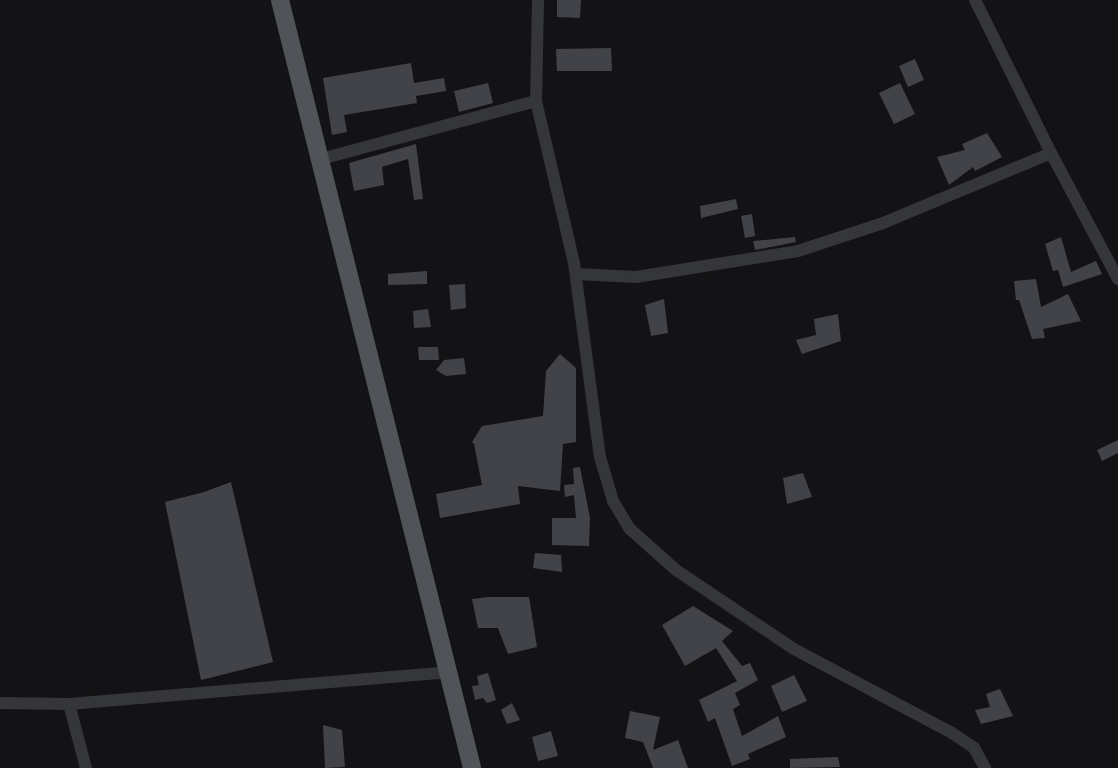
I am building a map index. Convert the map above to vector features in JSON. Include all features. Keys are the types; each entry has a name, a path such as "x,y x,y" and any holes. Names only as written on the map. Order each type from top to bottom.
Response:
{"main road":[{"path":"280,0 472,768"}],"street":[{"path":"538,0 537,101 576,274 600,457 613,501 630,529 676,570 794,649 974,748 985,768"},
{"path":"975,0 1051,153 1118,279"},
{"path":"321,159 537,101"},
{"path":"576,274 636,277 798,251 883,223 1051,153"},
{"path":"0,703 69,704 448,672"},
{"path":"69,704 86,768"}],"building":[{"path":"557,0 581,0 580,18 557,17"},
{"path":"611,48 612,71 557,71 556,49"},
{"path":"915,59 924,80 908,87 899,66"},
{"path":"411,63 414,83 444,78 446,91 416,96 417,103 344,115 347,132 332,135 323,78"},
{"path":"488,83 493,103 459,112 454,91"},
{"path":"900,83 915,114 894,124 879,93"},
{"path":"987,133 1002,157 975,171 973,167 949,185 937,157 965,150 962,144"},
{"path":"416,144 423,199 414,200 408,159 382,167 384,185 354,191 349,163"},
{"path":"736,199 738,209 701,218 700,206"},
{"path":"752,214 755,236 745,238 741,216"},
{"path":"795,237 796,242 755,250 753,241"},
{"path":"1061,237 1071,272 1096,261 1102,274 1063,287 1058,270 1053,271 1045,244"},
{"path":"427,271 427,284 388,285 388,274"},
{"path":"1036,279 1041,307 1068,294 1081,321 1043,329 1045,338 1032,339 1019,300 1016,300 1014,281"},
{"path":"465,284 466,308 451,310 449,285"},
{"path":"664,299 668,333 651,336 645,305"},
{"path":"428,309 431,327 414,328 413,311"},
{"path":"838,314 841,341 802,354 796,340 816,335 814,319"},
{"path":"418,347 438,347 439,360 419,360"},
{"path":"560,354 576,368 576,442 563,444 560,491 518,486 520,504 440,518 436,494 482,485 472,442 482,426 543,416 546,371"},
{"path":"464,358 466,374 446,376 436,370 444,360"},
{"path":"1118,440 1118,453 1102,461 1097,450"},
{"path":"580,467 590,518 589,546 552,545 552,518 576,518 574,495 565,497 564,485 574,484 573,468"},
{"path":"803,473 812,497 787,504 783,478"},
{"path":"231,482 273,662 201,680 165,502"},
{"path":"535,553 561,555 562,572 533,568"},
{"path":"529,597 537,647 508,654 498,628 478,628 472,599"},
{"path":"693,606 733,631 722,641 742,666 750,663 758,680 735,693 740,705 733,709 742,736 778,716 786,737 748,754 750,759 732,766 715,718 708,722 699,700 737,681 716,648 685,666 662,625"},
{"path":"488,673 496,700 487,703 483,698 475,700 472,686 479,685 477,676"},
{"path":"794,675 807,701 782,712 771,686"},
{"path":"1000,689 1013,716 981,724 975,710 990,707 986,694"},
{"path":"512,703 520,720 507,724 501,710"},
{"path":"630,711 660,717 653,750 678,740 688,768 653,768 643,742 625,738"},
{"path":"323,725 342,730 345,767 325,768"},
{"path":"551,731 558,756 538,761 532,737"},
{"path":"838,757 840,767 790,768 790,759"}]}
